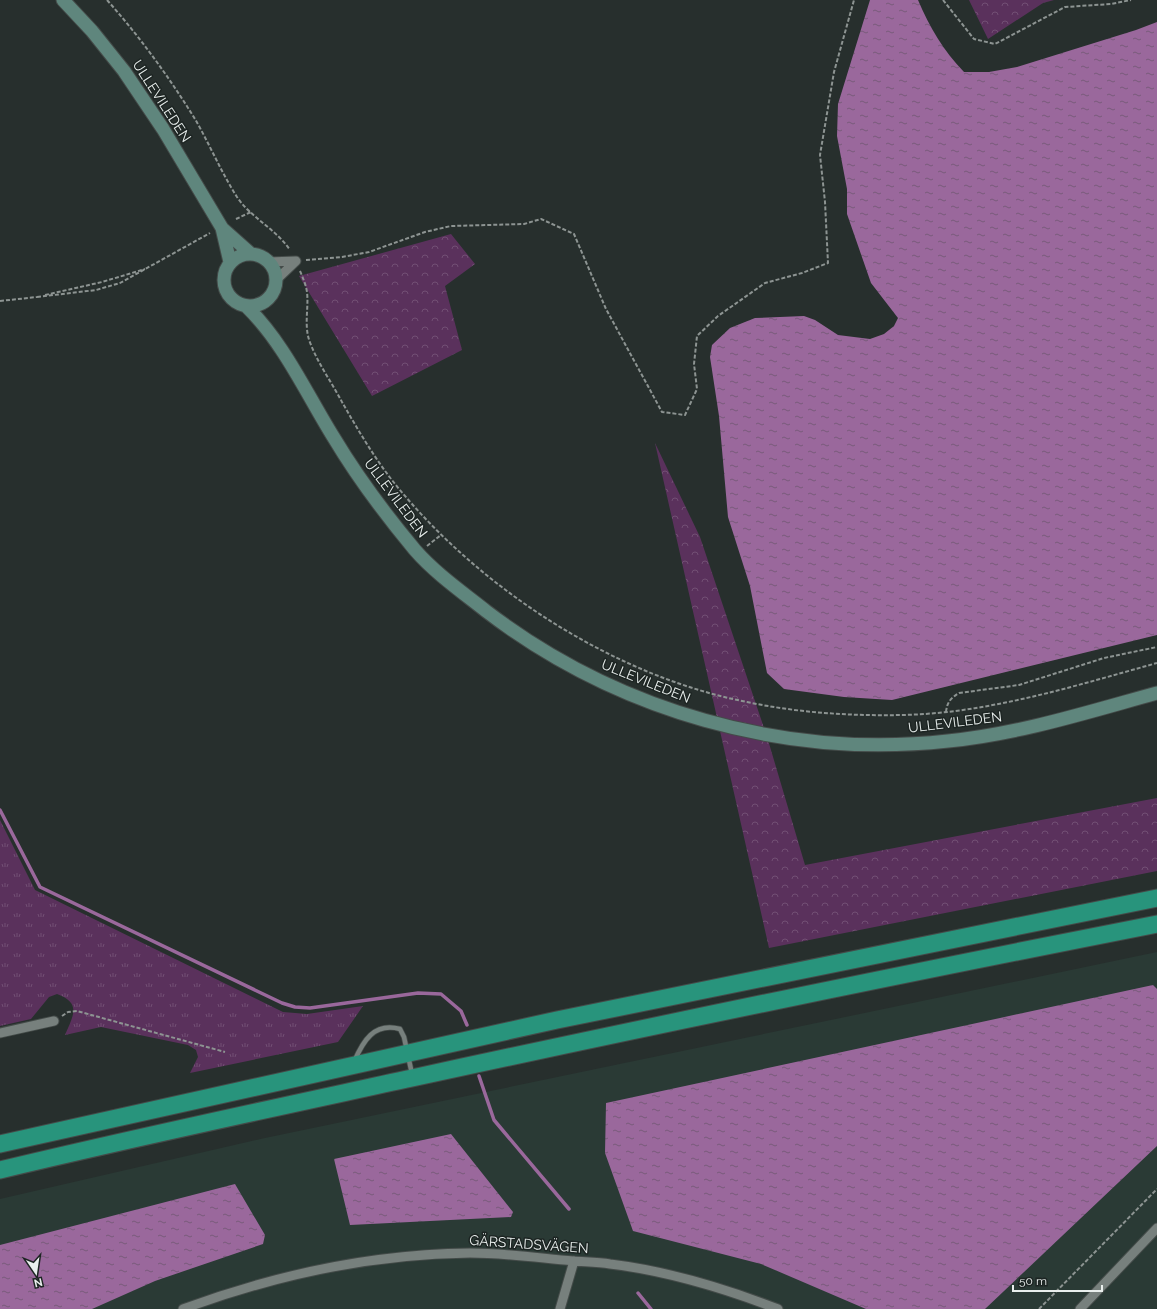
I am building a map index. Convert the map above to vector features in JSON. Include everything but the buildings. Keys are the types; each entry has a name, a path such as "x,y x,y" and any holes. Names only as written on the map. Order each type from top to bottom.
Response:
{"highway":[{"path":"0,1144 557,1020 1157,898"},
{"path":"0,1170 413,1078 781,999 1157,924"}],"main road":[{"name":"ULLEVILEDEN","path":"63,0 92,31 124,71 163,129 222,228 250,253"},
{"name":"ULLEVILEDEN","path":"222,228 230,262"},
{"path":"250,253 257,254 269,262 273,268 276,280 273,291 267,300 257,305 246,306 233,300 225,288 224,275 230,262 250,253"},
{"name":"ULLEVILEDEN","path":"267,300 267,316 272,334"},
{"name":"ULLEVILEDEN","path":"246,306 272,334 334,438 371,496 418,553 462,592 498,620 544,651 591,677 647,702 701,720 749,732 846,744 904,744 947,742 999,734 1157,693"}],"street":[{"path":"269,262 298,265"},
{"path":"276,280 298,265"},
{"path":"0,1033 54,1021"},
{"path":"1080,1309 1157,1228"},
{"name":"GÄRSTADSVÄGEN","path":"188,1308 251,1286 286,1276 329,1268 412,1257 470,1253 523,1255 610,1264 673,1276 749,1298 778,1309"},
{"path":"560,1309 574,1261"}],"lane":[{"path":"352,1065 360,1048 369,1035 380,1029 391,1027 400,1029 404,1037 413,1078"}],"path":[{"path":"107,0 135,31 166,74 196,120 227,181 238,199 251,212 274,230 290,250"},
{"path":"854,0 834,72 820,155 826,202 828,263 802,273 765,282 718,316 697,336 694,364 697,389 686,415 662,412 606,309 574,234 541,220 524,224 450,226 425,232 369,252 298,265 306,291 306,327 310,343 318,360 357,428 395,483 442,535 477,568 518,599 558,626 596,648 642,669 695,688 745,702 794,710 847,715 905,715 946,712 994,705 1056,691 1157,663"},
{"path":"943,0 974,39 995,44 1065,7 1111,4 1132,0"},
{"path":"236,219 251,212"},
{"path":"0,301 96,290 120,283 210,233"},
{"path":"37,297 102,282 149,268"},
{"path":"418,553 442,535"},
{"path":"946,712 947,704 952,697 959,692 1019,685 1104,658 1157,647"},
{"path":"54,1021 68,1012 77,1011 224,1052"},
{"path":"1039,1309 1157,1189"}],"shaded area":[{"path":"1157,952 1157,1309 0,1309 0,1199 265,1138"}],"green space":[{"path":"969,0 1054,0 1043,3 988,39"},
{"path":"451,234 475,264 445,286 462,350 372,396 299,276"},
{"path":"655,443 700,537 768,740 805,865 1157,798 1157,871 769,948"},
{"path":"0,820 35,890 283,1012 307,1014 363,1006 338,1042 190,1073 198,1057 196,1050 188,1045 101,1027 65,1035 73,1016 73,1006 65,998 57,994 49,997 31,1019 0,1026"}],"water":[{"path":"870,0 918,0 927,20 938,38 964,72 989,72 1017,67 1157,22 1157,635 892,700 844,697 784,689 767,673 750,586 728,517 719,416 710,357 712,345 730,328 755,318 804,316 815,320 838,335 870,339 884,334 894,326 898,318 871,283 847,214 847,189 837,136 838,104"},
{"path":"1153,985 1157,989 1157,1146 985,1309 866,1309 761,1264 633,1231 605,1153 606,1103"},
{"path":"451,1134 513,1212 511,1217 350,1225 334,1159"},
{"path":"235,1184 265,1235 263,1244 155,1281 92,1309 0,1309 0,1245"}],"waterway":[{"path":"0,810 40,887 282,1003 295,1007 310,1008 418,993 441,994 461,1011 467,1025"},
{"path":"479,1076 494,1120 569,1209"},
{"path":"638,1293 651,1309"}]}
